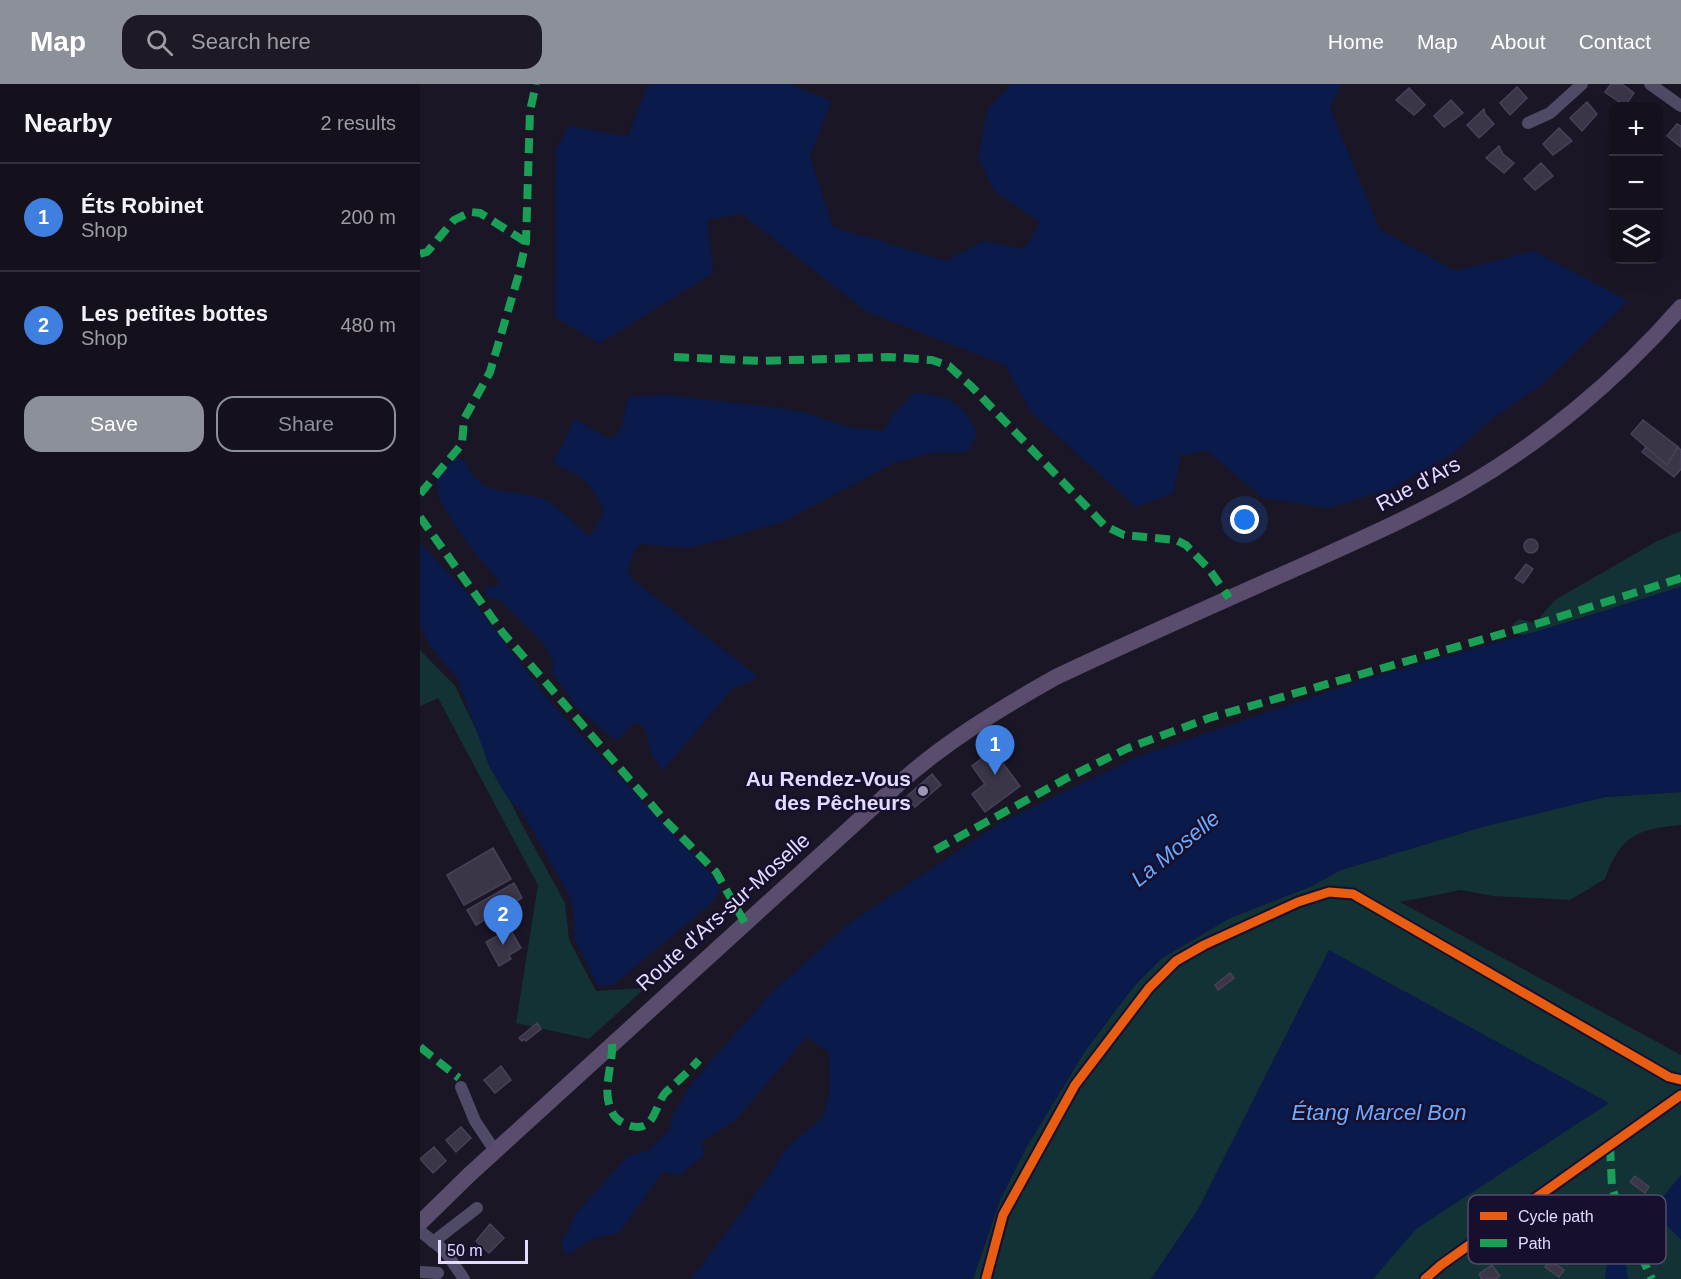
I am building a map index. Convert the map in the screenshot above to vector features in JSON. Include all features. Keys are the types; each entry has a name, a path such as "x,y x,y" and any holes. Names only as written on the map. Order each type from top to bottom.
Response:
{"main road":[{"name":"Rue d'Ars","path":"1137,640 1385,528 1462,488 1537,439 1593,394 1653,338 1681,307"},
{"name":"Route d'Ars-sur-Moselle","path":"420,1223 500,1146 902,780 1016,699 1056,677 1137,640"}],"street":[{"path":"1528,123 1550,113 1582,84"},
{"path":"1650,84 1681,106"},
{"path":"986,1279 1003,1215 1075,1085 1149,988 1176,961 1204,945 1298,902 1329,892 1353,894 1670,1077 1681,1080"},
{"path":"461,1087 475,1121 500,1146"},
{"path":"1540,1195 1681,1095"},
{"path":"434,1242 477,1208"},
{"path":"420,1231 445,1251 464,1279"},
{"path":"1425,1279 1468,1246"},
{"path":"420,1272 438,1273"}],"green space":[{"path":"1681,531 1681,587 1522,636 1511,627 1519,619 1535,623 1555,600 1657,541"},
{"path":"420,650 455,686 520,821 565,903 569,940 596,991 645,988 589,1039 516,1023 538,885 438,698 420,706"},
{"path":"1681,792 1681,825 1653,829 1632,837 1617,853 1605,879 1570,900 1493,896 1461,890 1400,902 1681,1055 1681,1279 973,1279 1000,1200 1026,1148 1085,1051 1134,986 1162,958 1230,918 1312,886 1341,870 1482,827 1605,797"}],"water":[{"path":"648,84 790,84 831,101 810,157 833,227 946,261 984,241 1021,249 1027,245 1040,222 995,192 978,158 988,108 1012,84 1341,84 1330,108 1380,230 1456,271 1534,251 1628,301 1542,384 1489,421 1451,455 1390,489 1328,508 1263,498 1207,451 1181,455 1173,493 1136,507 1032,413 1005,365 867,312 742,214 707,220 713,273 600,343 555,318 556,149 569,126 628,137"},
{"path":"915,393 945,398 960,407 972,422 977,433 968,452 932,453 894,463 782,522 690,548 641,544 635,550 628,572 633,580 756,675 755,680 733,688 662,771 651,752 647,733 640,724 635,722 616,741 579,710 552,673 554,662 544,644 500,600 486,596 486,587 498,586 499,581 449,517 437,489 439,476 456,458 465,461 479,482 488,487 549,502 590,537 604,511 595,493 584,481 553,463 575,419 611,440 622,427 628,397 663,395 773,407 806,413 847,427 883,431 894,413"},
{"path":"420,543 467,593 552,704 716,880 719,891 713,902 613,985 598,986 575,940 574,914 569,894 523,814 507,797 489,766 458,679 431,647 420,625"},
{"name":"La Moselle","path":"1681,587 1681,792 1605,797 1482,827 1341,870 1312,886 1230,918 1162,958 1134,986 1085,1051 1026,1148 1000,1200 973,1279 691,1279 772,1172 786,1148 823,1117 830,1090 829,1052 806,1037 736,1120 702,1141 704,1155 681,1174 662,1173 619,1233 593,1238 572,1252 564,1253 561,1244 576,1214 628,1156 647,1151 670,1129 673,1114 694,1081 771,993 851,922 1000,823 1134,758 1362,680 1570,622"},
{"name":"Étang Marcel Bon","path":"1329,950 1609,1103 1416,1229 1373,1279 1151,1279 1197,1211"},
{"path":"1681,1175 1681,1240 1666,1224 1664,1195"},
{"path":"1607,1264 1626,1264 1628,1279 1605,1279"}],"building":[{"path":"1611,84 1622,84 1634,93 1628,102 1619,102 1605,92"},
{"path":"1517,87 1527,98 1510,115 1500,103"},
{"path":"1409,88 1425,105 1414,115 1396,100"},
{"path":"1451,100 1463,113 1444,127 1434,116"},
{"path":"1587,102 1597,114 1582,131 1570,118"},
{"path":"1484,109 1485,114 1494,124 1479,138 1467,125"},
{"path":"1677,124 1681,126 1681,147 1667,136"},
{"path":"1559,128 1572,141 1553,155 1543,144"},
{"path":"1499,146 1503,154 1514,163 1504,173 1486,158"},
{"path":"1541,163 1553,176 1535,190 1524,179"},
{"path":"1643,420 1678,447 1667,465 1631,434"},
{"path":"1646,447 1667,465 1678,447 1681,450 1681,469 1674,477 1642,452"},
{"path":"1528,539 1534,539 1538,546 1534,553 1528,553 1524,549 1524,543"},
{"path":"1526,564 1533,569 1523,583 1515,578"},
{"path":"993,750 1020,786 985,812 972,794 985,784 972,766"},
{"name":"Au Rendez-Vous des Pêcheurs","path":"932,774 941,785 915,807 906,797"},
{"path":"493,848 511,879 464,905 447,875"},
{"path":"514,883 522,898 476,925 467,910"},
{"path":"510,929 521,948 509,955 511,959 499,966 486,942"},
{"path":"1230,973 1234,978 1218,990 1215,985"},
{"path":"537,1023 541,1029 526,1041 519,1038"},
{"path":"501,1066 511,1080 495,1093 484,1080"},
{"path":"461,1127 471,1138 456,1152 446,1140"},
{"path":"434,1147 446,1161 433,1173 420,1159"},
{"path":"1635,1176 1649,1187 1645,1193 1630,1182"},
{"path":"490,1224 504,1238 489,1253 476,1241"},
{"path":"1547,1264 1556,1264 1564,1270 1559,1277 1545,1267"},
{"path":"1492,1265 1500,1276 1495,1279 1482,1279 1479,1274"}],"marked path":[{"path":"420,494 462,444 464,419 490,372 518,277 526,242 530,111 536,84"},
{"path":"420,254 427,252 454,220 471,212 480,213 526,242"},
{"path":"674,357 761,361 888,357 932,360 949,366 972,387 1105,526 1124,535 1176,540 1186,545 1209,569 1229,598"},
{"path":"420,517 503,633 663,818 716,872 745,923"},
{"path":"935,850 1067,778 1128,748 1209,718 1543,622 1681,578"},
{"path":"612,1044 608,1085 610,1107 618,1120 635,1127 648,1123 666,1092 699,1060"},
{"path":"420,1047 459,1078"},
{"path":"1610,1146 1612,1187 1615,1195"},
{"path":"1645,1264 1652,1279"}],"cycle path":[{"path":"986,1279 1003,1215 1075,1085 1149,988 1176,961 1204,945 1298,902 1329,892 1353,894 1669,1077 1681,1080"},
{"path":"1540,1195 1681,1095"},
{"path":"1425,1279 1468,1246"}],"place":[{"name":"Éts Robinet","path":"995,775"},
{"name":"Au Rendez-Vous des Pêcheurs","path":"923,791"},
{"name":"Les petites bottes","path":"503,945"}]}
